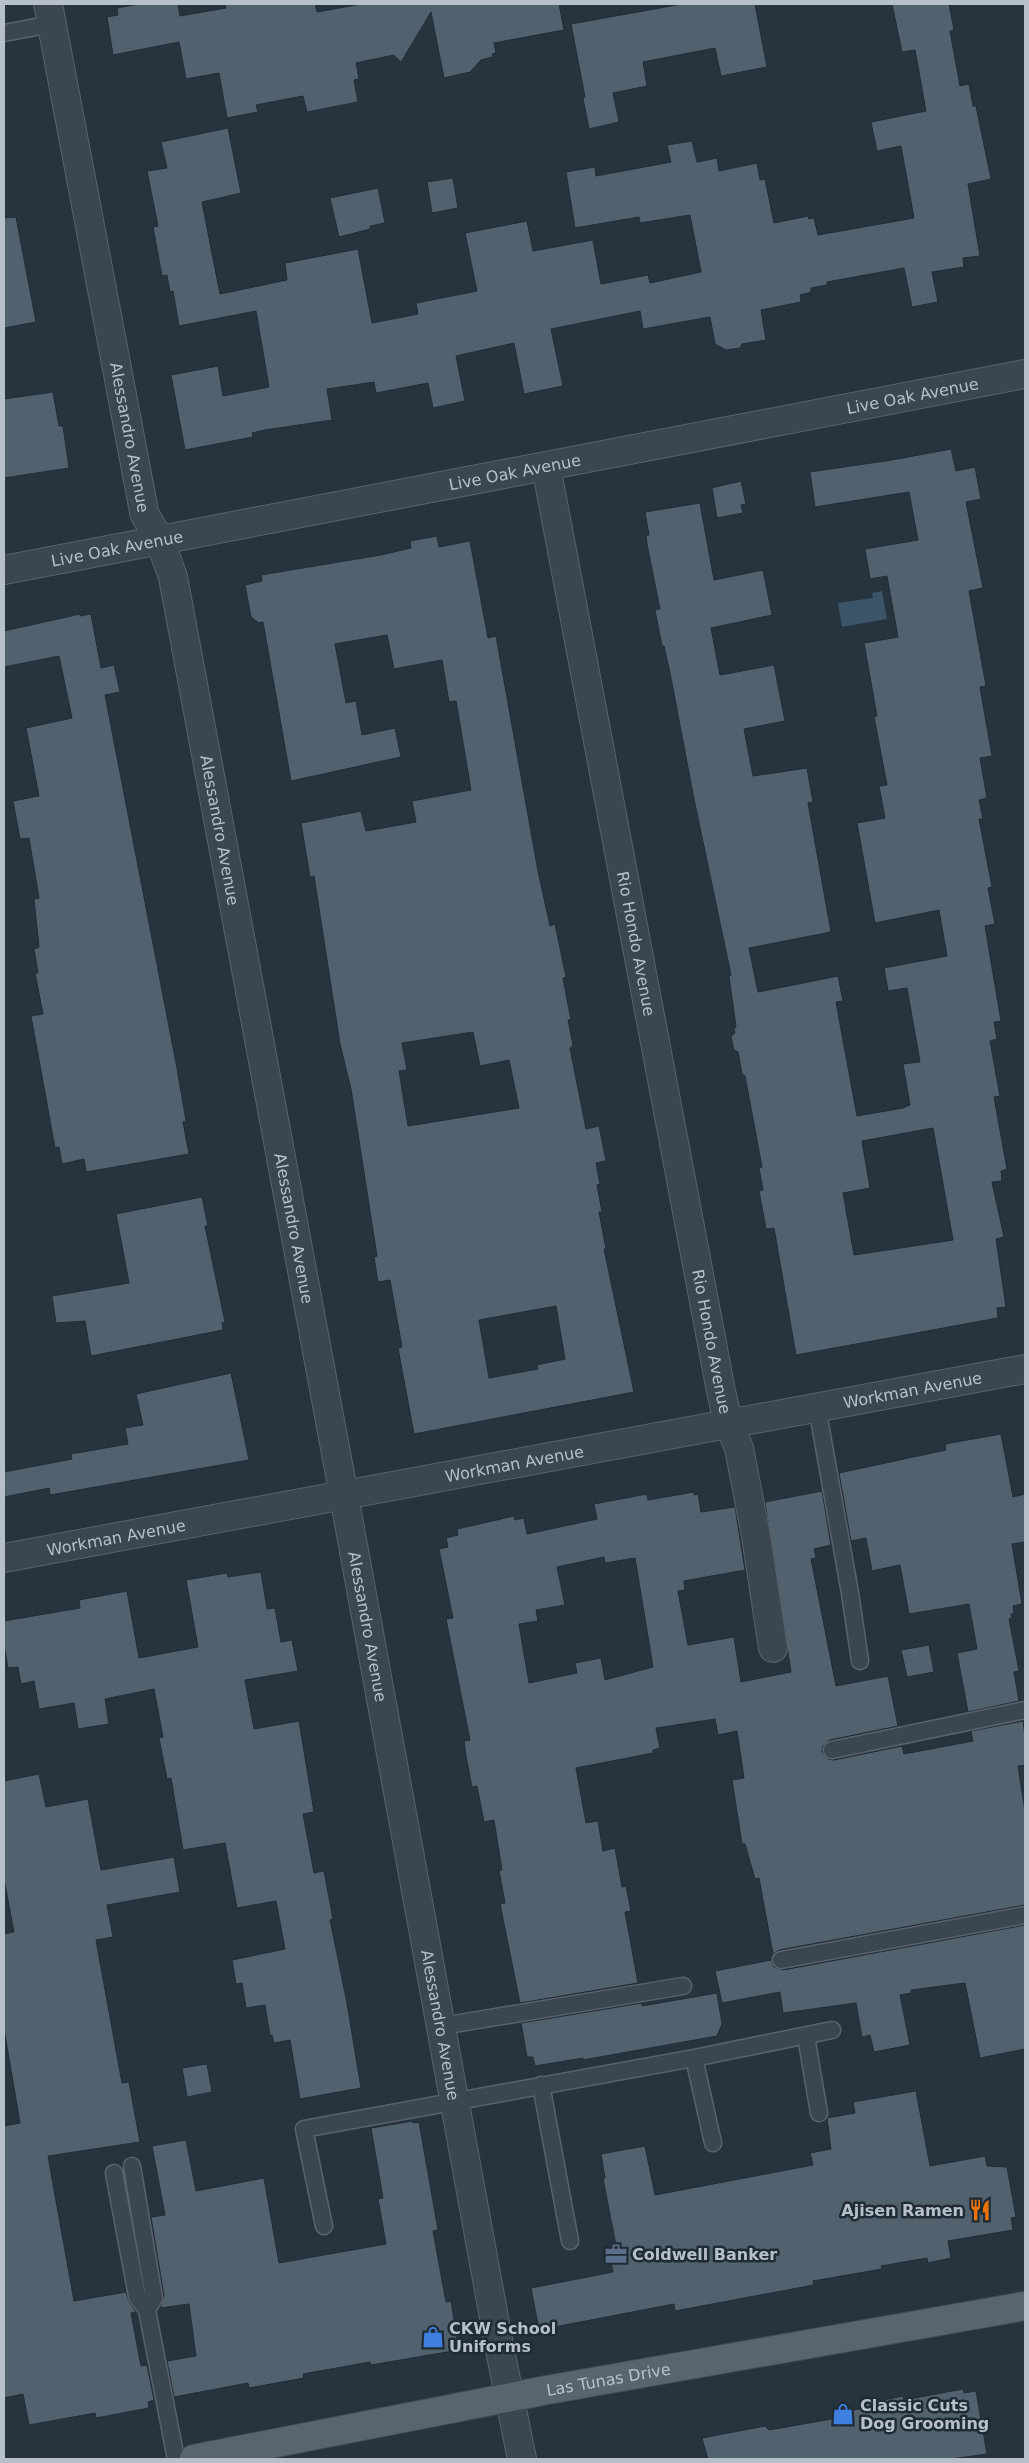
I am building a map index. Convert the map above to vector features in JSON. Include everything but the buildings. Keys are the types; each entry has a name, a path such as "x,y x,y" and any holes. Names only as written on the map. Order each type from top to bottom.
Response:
{"main road":[{"name":"Las Tunas Drive","path":"194,2459 509,2398 1025,2306"}],"street":[{"name":"Alessandro Avenue","path":"50,14 144,513 160,541 173,577 442,2026 509,2398 522,2459"},
{"name":"Live Oak Avenue","path":"4,570 1025,374"},
{"name":"Rio Hondo Avenue","path":"546,466 728,1422 739,1448 756,1536 773,1648"},
{"name":"Workman Avenue","path":"4,1558 344,1496 728,1422 1025,1369"}],"lane":[{"path":"4,33 50,14"},
{"path":"816,1407 850,1594 860,1661"},
{"path":"832,1750 1025,1710"},
{"path":"781,1960 1025,1915"},
{"path":"442,2026 683,1986"},
{"path":"324,2226 304,2129 694,2058 832,2030"},
{"path":"806,2036 819,2114"},
{"path":"694,2058 712,2143"},
{"path":"541,2085 570,2241"},
{"path":"132,2166 154,2298 146,2310"},
{"path":"114,2173 136,2296 146,2310 176,2459"}],"water":[{"path":"882,591 887,619 842,627 838,603 873,598 872,593"}],"place":[{"name":"Ajisen Ramen","path":"980,2210"},
{"name":"Coldwell Banker","path":"616,2254"},
{"name":"CKW School Uniforms","path":"433,2337"},
{"name":"Classic Cuts Dog Grooming","path":"843,2414"}]}
